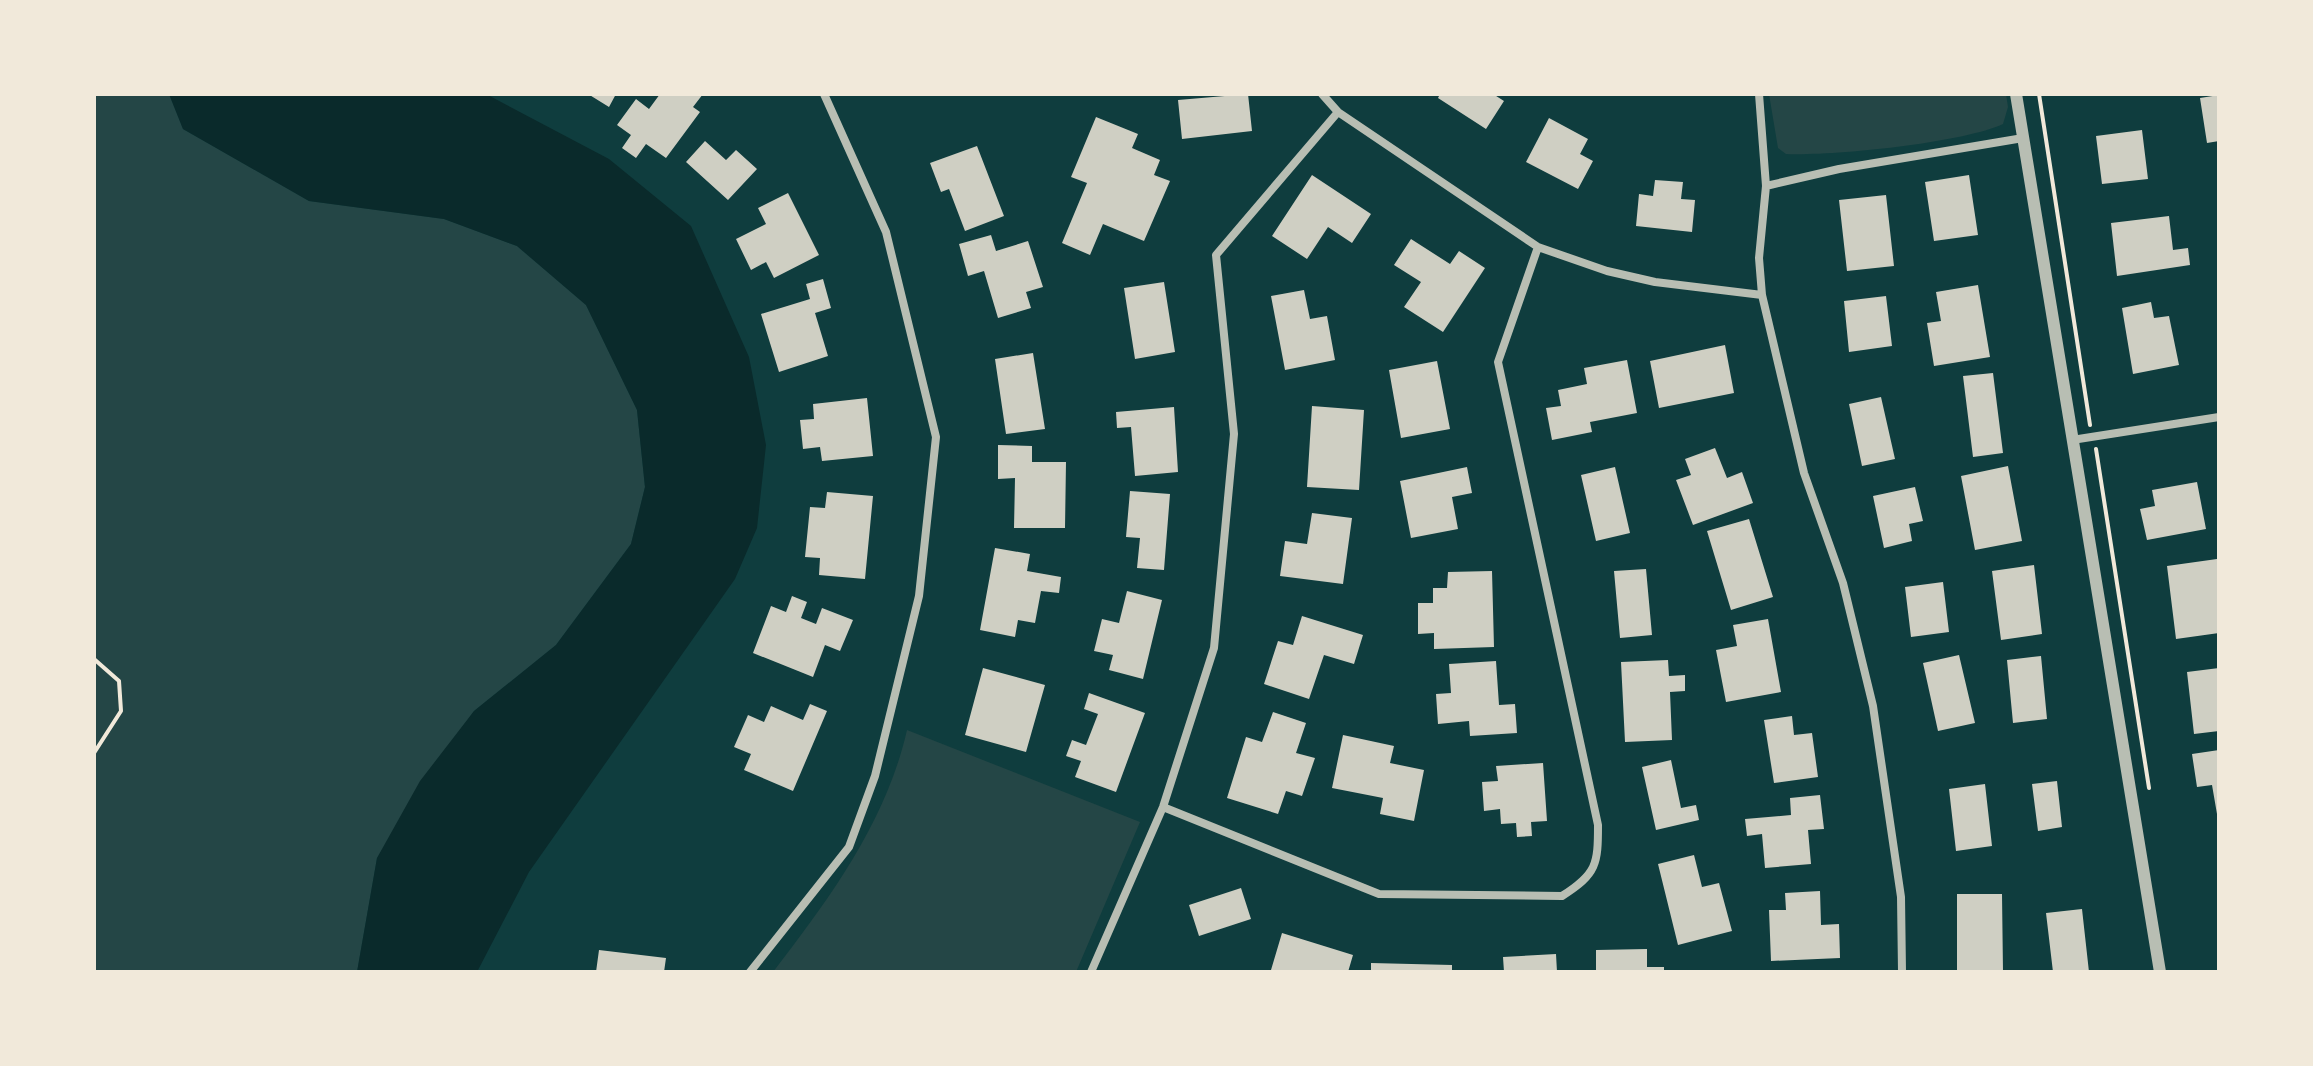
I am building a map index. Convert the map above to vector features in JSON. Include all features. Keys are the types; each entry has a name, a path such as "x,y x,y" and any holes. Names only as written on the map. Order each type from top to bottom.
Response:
{"street":[{"path":"750,972 849,847 875,776 919,596 936,437 886,232 824,94"},
{"path":"1322,94 1338,112 1538,247 1607,271 1655,282 1762,295"},
{"path":"1759,94 1766,186 1759,258 1762,295 1804,473 1843,583 1873,706 1901,897 1902,972"},
{"path":"2016,94 2160,972"},
{"path":"1091,972 1163,807 1214,648 1234,434 1216,255 1338,112"},
{"path":"1766,186 1839,169 2023,138"},
{"path":"1163,807 1379,894 1562,896 1585,881 1598,861 1598,825 1498,362 1538,247"},
{"path":"2072,440 2219,417"}],"path":[{"path":"2039,94 2151,801"},
{"path":"94,659 119,681 121,711 94,753"}],"shaded area":[{"path":"94,94 169,94 183,129 309,201 444,219 517,246 586,305 637,410 645,487 631,544 556,645 474,711 377,858 357,972 94,972"},
{"path":"169,94 486,94 609,159 691,226 749,357 766,445 757,528 735,579 529,872 477,972 357,972 377,858 420,781 474,711 556,645 631,544 645,487 637,410 586,305 517,246 444,219 309,201 183,129"},
{"path":"1769,94 2006,94 2008,107 2003,124 1958,137 1865,150 1786,154 1778,148"},
{"path":"907,730 1140,822 1076,972 773,972 854,858 885,796"}],"building":[{"path":"588,94 616,94 609,107"},
{"path":"660,94 703,94 693,107 700,112 666,158 646,144 636,158 622,148 631,135 617,125 636,99 649,109"},
{"path":"1248,94 1252,131 1182,139 1178,100"},
{"path":"1440,94 1493,94 1504,101 1486,129 1438,98"},
{"path":"2219,95 2219,141 2207,143 2200,98"},
{"path":"1096,117 1138,134 1132,148 1160,160 1154,175 1170,181 1144,241 1103,224 1090,255 1062,243 1087,183 1071,177"},
{"path":"1549,118 1588,139 1580,154 1593,161 1578,189 1526,162"},
{"path":"2142,130 2148,179 2102,184 2096,136"},
{"path":"705,141 726,160 736,150 757,169 728,200 686,162"},
{"path":"977,146 1004,216 965,231 949,189 941,192 930,163"},
{"path":"1312,175 1371,214 1352,243 1328,227 1307,259 1272,236"},
{"path":"1969,175 1978,235 1934,241 1925,182"},
{"path":"1655,180 1683,182 1681,199 1695,200 1692,232 1636,226 1639,194 1653,196"},
{"path":"788,193 819,255 774,278 766,262 751,270 736,239 766,224 758,208"},
{"path":"1886,195 1894,266 1847,271 1839,200"},
{"path":"2169,216 2173,250 2188,248 2190,265 2117,276 2111,223"},
{"path":"991,235 996,251 1028,241 1043,287 1026,292 1031,308 998,318 984,271 968,276 959,244"},
{"path":"1411,239 1450,264 1459,251 1485,268 1443,332 1404,307 1421,282 1394,265"},
{"path":"823,279 831,308 815,313 828,356 779,372 761,314 810,299 806,284"},
{"path":"1164,282 1175,352 1135,359 1124,288"},
{"path":"1978,285 1990,357 1934,366 1927,323 1941,321 1936,292"},
{"path":"1304,290 1310,319 1327,316 1335,360 1285,370 1271,296"},
{"path":"1886,296 1892,346 1849,352 1844,301"},
{"path":"2151,302 2154,318 2169,316 2179,365 2133,374 2122,308"},
{"path":"1725,345 1734,393 1659,408 1650,361"},
{"path":"1033,353 1045,429 1006,434 995,359"},
{"path":"1627,360 1637,413 1590,422 1592,432 1552,440 1546,408 1561,406 1558,390 1587,384 1584,368"},
{"path":"1437,361 1450,429 1401,438 1389,370"},
{"path":"1993,373 2003,453 1973,457 1963,376"},
{"path":"1881,397 1895,459 1862,466 1849,404"},
{"path":"867,398 873,456 822,461 820,447 803,449 800,420 814,419 813,404"},
{"path":"1312,406 1364,410 1359,490 1307,487"},
{"path":"1174,407 1178,472 1135,476 1131,427 1117,428 1116,412"},
{"path":"998,445 1032,446 1032,462 1066,462 1065,528 1014,528 1015,478 998,479"},
{"path":"1715,448 1727,478 1742,472 1753,503 1693,525 1676,480 1691,475 1685,459"},
{"path":"2008,466 2022,541 1975,550 1961,476"},
{"path":"1467,467 1472,493 1452,497 1458,529 1411,538 1400,481"},
{"path":"1615,467 1630,533 1596,541 1581,475"},
{"path":"2197,482 2206,529 2147,540 2140,509 2155,506 2152,490"},
{"path":"1915,487 1923,521 1909,524 1912,541 1884,548 1873,496"},
{"path":"1130,491 1170,494 1164,570 1137,568 1140,538 1126,537"},
{"path":"827,492 873,496 865,579 819,575 820,558 805,557 810,507 825,508"},
{"path":"1312,513 1352,518 1343,584 1280,576 1285,541 1307,544"},
{"path":"1749,519 1773,597 1731,610 1707,531"},
{"path":"995,548 1030,554 1027,571 1061,577 1059,593 1041,591 1035,623 1018,620 1015,637 980,630"},
{"path":"2217,559 2219,633 2176,639 2167,566"},
{"path":"2034,565 2042,634 2001,640 1992,571"},
{"path":"1646,569 1652,635 1620,638 1614,571"},
{"path":"1492,571 1494,647 1434,649 1434,633 1418,634 1418,603 1433,603 1433,588 1447,588 1448,572"},
{"path":"1943,582 1949,632 1911,637 1905,587"},
{"path":"1127,591 1162,600 1143,679 1109,670 1113,655 1094,651 1102,619 1119,623"},
{"path":"792,596 807,602 801,618 816,624 822,608 853,620 840,651 825,645 813,677 753,653 771,606 786,612"},
{"path":"1302,616 1363,635 1354,664 1324,655 1309,699 1264,684 1278,641 1293,645"},
{"path":"1768,619 1781,692 1726,702 1716,650 1737,646 1733,625"},
{"path":"1959,655 1975,723 1938,731 1923,663"},
{"path":"2041,656 2047,719 2013,723 2007,660"},
{"path":"1668,660 1669,676 1685,675 1685,691 1670,692 1672,740 1625,742 1621,662"},
{"path":"1496,661 1499,705 1515,704 1517,733 1470,736 1469,721 1438,724 1436,694 1451,693 1449,664"},
{"path":"983,668 1045,685 1026,752 965,735"},
{"path":"2219,668 2219,731 2194,734 2187,672"},
{"path":"1089,693 1145,713 1116,792 1075,777 1081,761 1066,756 1072,740 1086,745 1098,714 1084,709"},
{"path":"810,704 827,711 793,791 744,770 751,754 734,747 748,715 764,722 771,706 803,720"},
{"path":"1273,712 1306,723 1296,753 1315,758 1302,796 1286,791 1278,814 1227,798 1246,737 1262,742"},
{"path":"1792,716 1794,735 1812,733 1818,777 1774,783 1764,720"},
{"path":"1343,735 1394,746 1390,763 1424,770 1414,821 1380,814 1383,798 1332,788"},
{"path":"2219,750 2217,814 2212,785 2197,787 2192,754"},
{"path":"1671,760 1681,808 1696,805 1699,820 1656,830 1642,767"},
{"path":"1543,763 1547,821 1531,822 1532,836 1517,837 1516,823 1501,824 1500,809 1484,811 1482,782 1498,781 1496,766"},
{"path":"2057,781 2062,827 2038,831 2032,784"},
{"path":"1985,784 1992,846 1956,851 1949,789"},
{"path":"1820,795 1824,829 1808,830 1811,864 1765,868 1762,834 1747,836 1745,819 1791,815 1790,798"},
{"path":"1694,855 1702,887 1719,883 1732,931 1678,945 1658,864"},
{"path":"1241,888 1251,919 1199,936 1189,905"},
{"path":"1820,891 1821,925 1839,924 1840,958 1771,961 1769,910 1786,910 1785,893"},
{"path":"1957,894 2002,894 2003,972 1957,972"},
{"path":"2082,909 2089,972 2053,972 2046,913"},
{"path":"1282,933 1353,955 1348,972 1271,970"},
{"path":"1647,949 1647,967 1664,967 1664,972 1596,972 1596,950"},
{"path":"599,950 666,958 664,972 596,972"},
{"path":"1556,954 1557,972 1504,972 1503,957"},
{"path":"1371,963 1452,965 1452,972 1371,972"}]}
